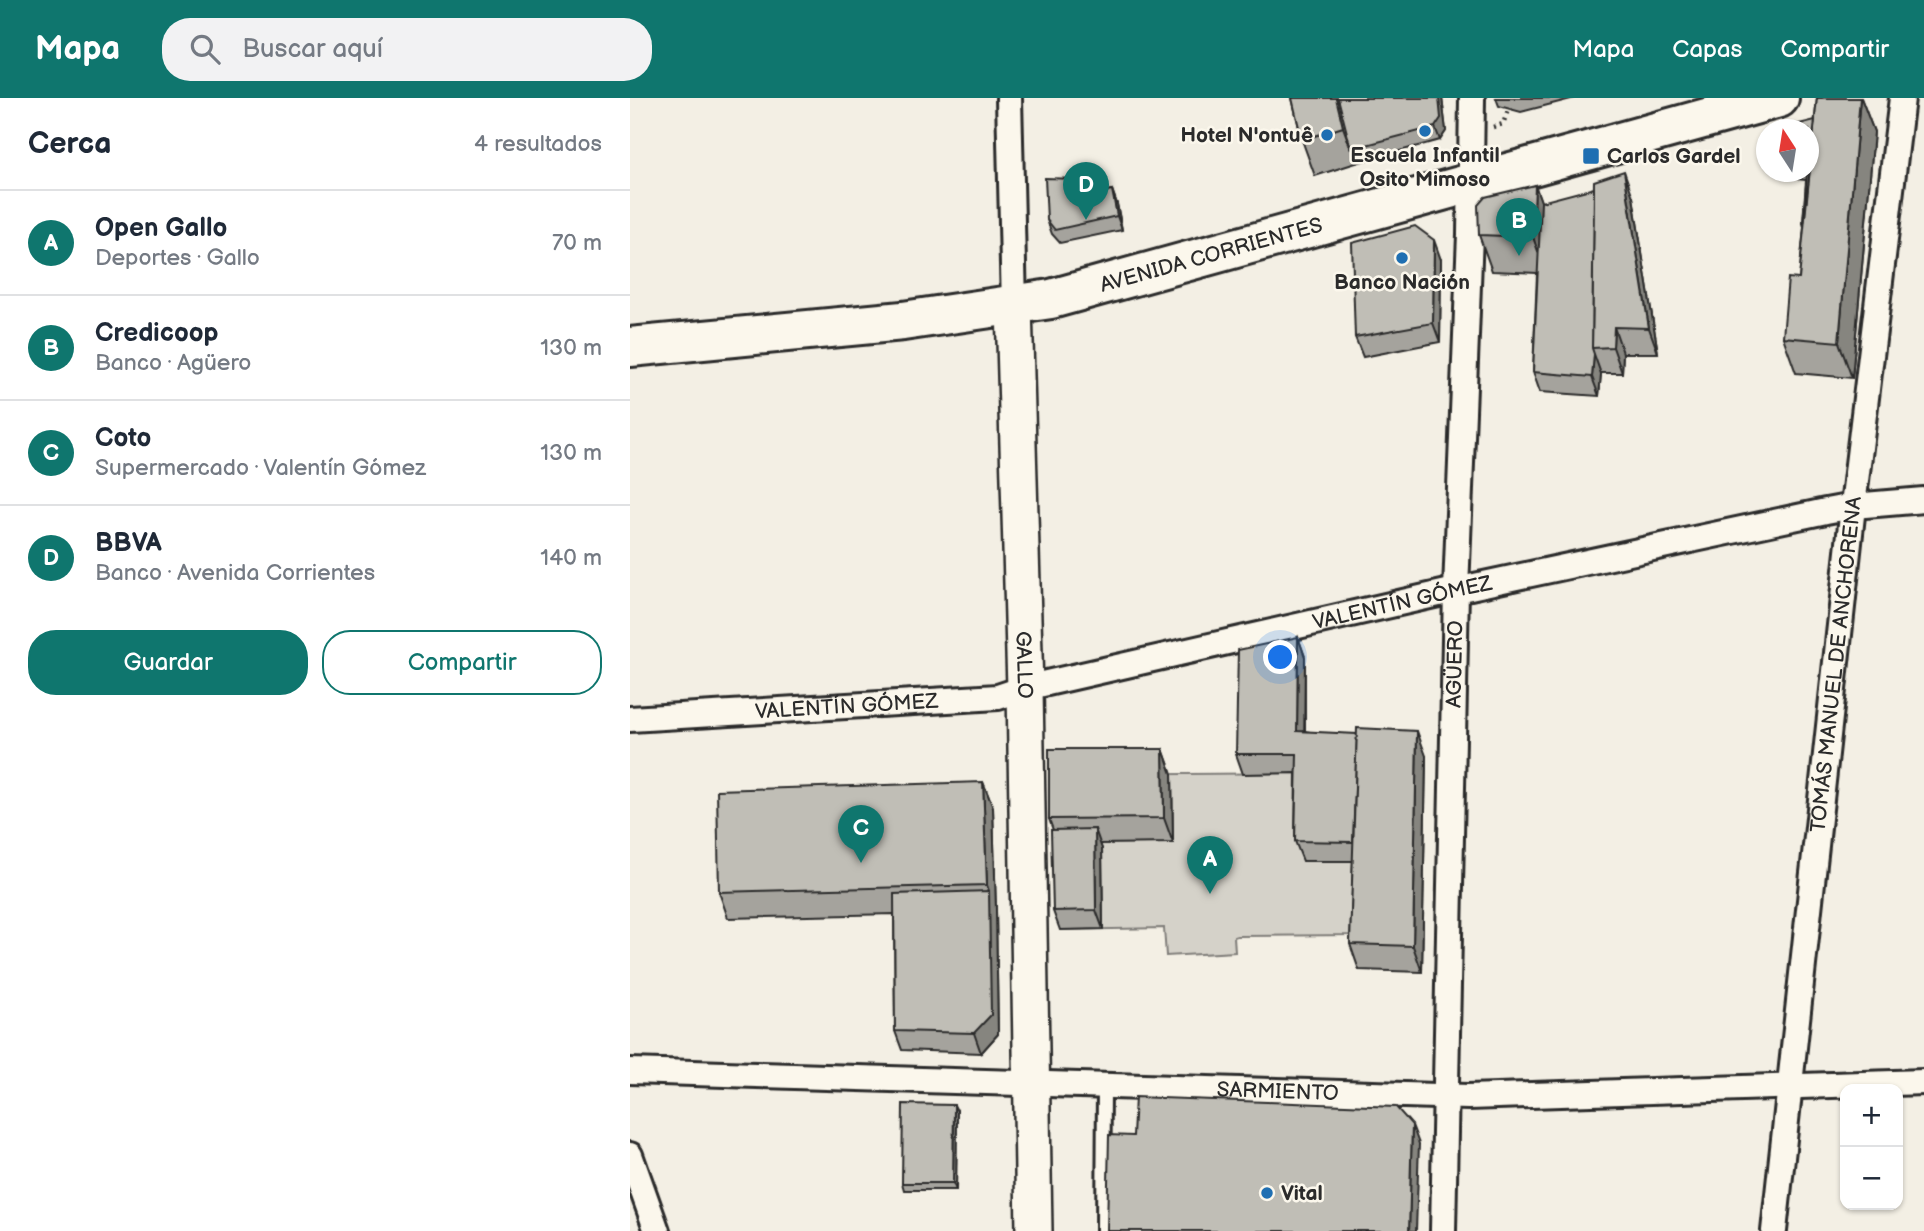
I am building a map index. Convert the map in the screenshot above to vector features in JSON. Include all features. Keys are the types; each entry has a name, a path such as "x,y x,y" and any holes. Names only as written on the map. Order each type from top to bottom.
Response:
{"main road":[{"name":"AVENIDA CORRIENTES","path":"630,347 835,328 1051,299 1779,98"},
{"name":"GALLO","path":"1014,306 1025,688 1034,1231"}],"street":[{"name":"GALLO","path":"1009,98 1014,306"},
{"name":"AGÜERO","path":"1443,1231 1456,590 1472,182 1472,98"},
{"name":"TOMÁS MANUEL DE ANCHORENA","path":"1774,1231 1853,506 1902,98"},
{"name":"VALENTÍN GÓMEZ","path":"630,719 998,696 1456,590 1853,506 1924,500"},
{"name":"SARMIENTO","path":"630,1072 1445,1096 1924,1082"},
{"path":"630,1155 657,1231"}],"lane":[{"path":"1103,1231 1104,1086"}],"shaded area":[{"path":"1304,773 1360,861 1360,935 1237,936 1234,937 1235,952 1166,956 1164,928 1060,930 1058,775"}],"building":[{"path":"1292,98 1336,98 1343,127 1302,140"},
{"path":"1338,98 1439,98 1441,118 1435,127 1351,149"},
{"path":"1817,98 1860,98 1839,342 1783,337 1788,278 1799,279 1809,182 1819,182 1819,119 1815,119"},
{"path":"1624,171 1649,328 1614,327 1613,347 1592,348 1594,181"},
{"path":"1045,178 1077,179 1078,197 1112,190 1117,216 1055,230 1047,220"},
{"path":"1806,182 1808,182 1804,223"},
{"path":"1535,185 1533,237 1479,235 1478,205 1485,197"},
{"path":"1594,188 1592,377 1533,372 1541,202"},
{"path":"1415,226 1434,240 1433,323 1355,337 1352,243"},
{"path":"1298,637 1297,731 1357,734 1353,842 1295,841 1297,754 1236,754 1238,650"},
{"path":"1357,728 1417,731 1413,946 1350,944"},
{"path":"1049,749 1163,749 1164,818 1049,819"},
{"path":"983,782 987,885 719,892 717,790"},
{"path":"1095,829 1096,910 1053,911 1051,830"},
{"path":"989,891 991,1015 974,1033 895,1031 894,894"},
{"name":"Vital","path":"1135,1097 1396,1107 1412,1125 1409,1231 1107,1231 1109,1135 1133,1136"},
{"path":"903,1104 954,1105 953,1183 902,1183"}],"place":[{"name":"Escuela Infantil Osito Mimoso","path":"1425,131"},
{"name":"Hotel N'ontuê","path":"1327,135"},
{"name":"Carlos Gardel","path":"1591,156"},
{"name":"BBVA","path":"1086,220"},
{"name":"Credicoop","path":"1519,256"},
{"name":"Banco Nación","path":"1402,258"},
{"name":"Coto","path":"861,863"},
{"name":"Open Gallo","path":"1210,894"},
{"name":"Vital","path":"1267,1193"}]}
